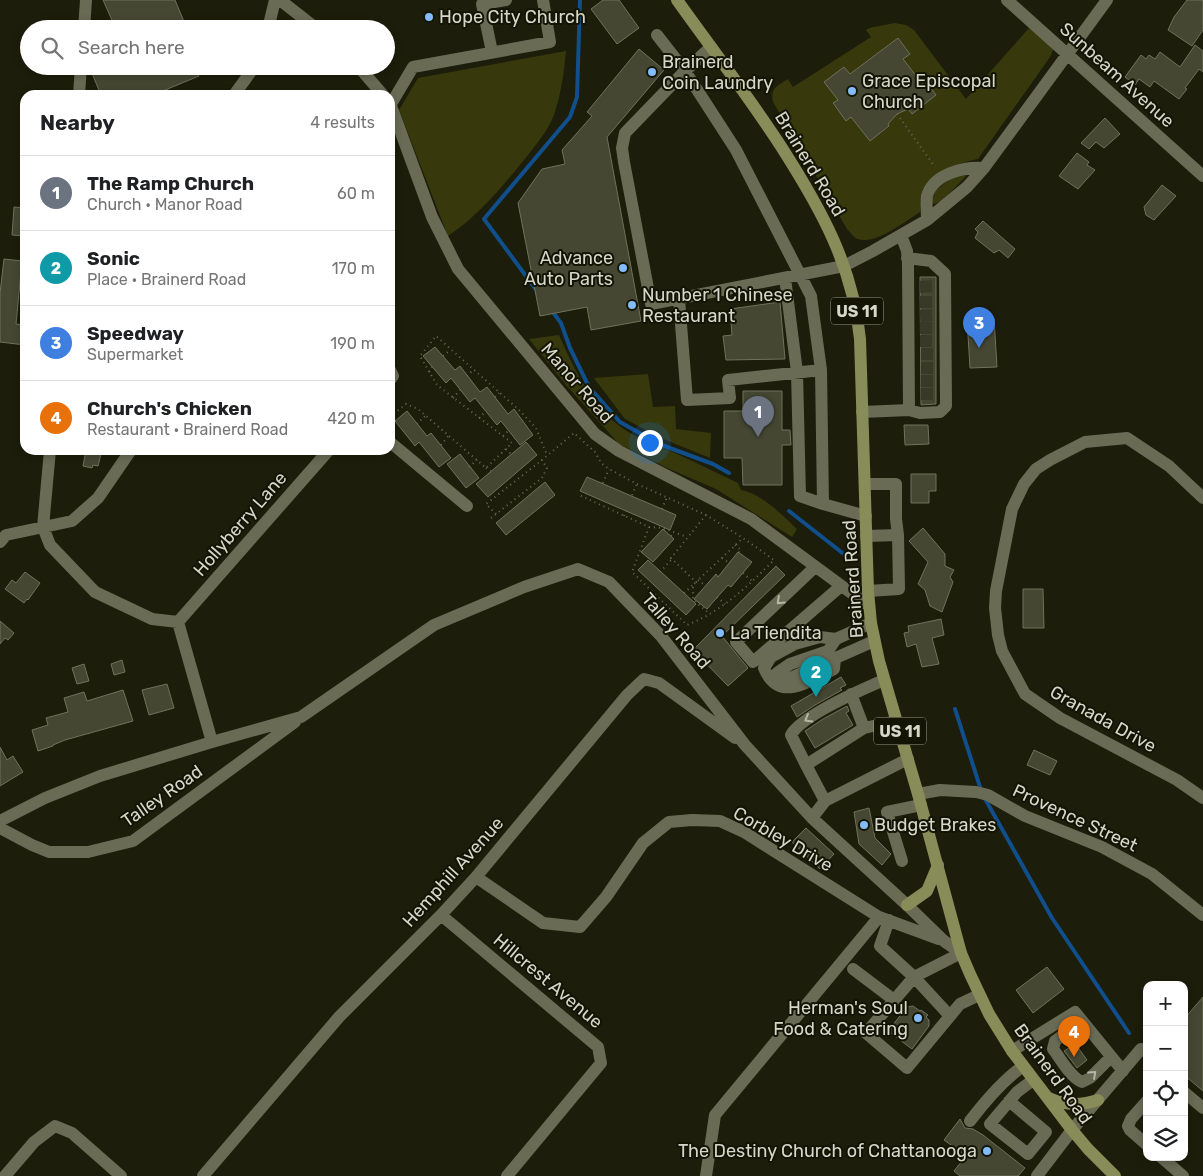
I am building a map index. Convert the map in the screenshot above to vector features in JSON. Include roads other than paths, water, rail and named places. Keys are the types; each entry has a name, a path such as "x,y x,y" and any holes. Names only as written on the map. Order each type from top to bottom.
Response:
{"main road":[{"name":"Brainerd Road","path":"677,0 764,120 806,186 830,230 850,284 858,320 868,591 871,624 884,680 920,799 961,953 980,995 1012,1051 1072,1130 1115,1176"},
{"path":"907,905 927,891 938,865"},
{"path":"1046,1096 1072,1105 1098,1100"}],"street":[{"path":"85,20 86,0"},
{"path":"270,20 275,0"},
{"path":"280,0 306,20"},
{"path":"492,52 482,4 506,0"},
{"path":"395,91 413,67 550,42 543,0"},
{"name":"Sunbeam Avenue","path":"1008,0 1203,176"},
{"path":"711,47 624,133 622,148 651,304 844,266 927,220 967,187 984,168 1107,0"},
{"path":"657,35 685,71 736,150 810,296 822,370 823,504"},
{"path":"79,90 80,75"},
{"path":"238,90 248,75"},
{"name":"Manor Road","path":"366,75 379,90"},
{"name":"Manor Road","path":"395,119 432,217 458,269 595,434 619,451 675,478 751,519 869,606"},
{"path":"927,220 927,197 932,188 942,178 962,169 972,167 984,168"},
{"path":"901,235 907,251 914,288 915,388 909,410"},
{"path":"862,412 909,410 940,412 946,406 942,394 940,286 944,274 931,261 907,258"},
{"path":"785,278 797,372 800,496 866,516"},
{"path":"679,299 687,400 730,398 728,380 822,370"},
{"name":"Granada Drive","path":"1203,498 1169,466 1127,438 1085,442 1036,469 1024,484 1012,509 996,591 996,622 1002,651 1025,694 1042,707 1177,780 1203,798"},
{"path":"395,446 467,506"},
{"path":"50,455 43,526 50,545 96,592 152,619 178,622 212,742"},
{"path":"0,542 6,535 72,521 98,498 128,455"},
{"name":"Hollyberry Lane","path":"178,622 325,455"},
{"path":"865,484 896,484 898,535 899,589 868,591"},
{"path":"866,536 898,535"},
{"path":"816,567 736,642 754,662 842,586"},
{"name":"Talley Road","path":"0,828 49,852 88,852 133,840 434,624 524,587 578,569 609,582 661,636 745,745 812,818 944,941 961,953"},
{"path":"871,624 836,639 828,651 790,664 777,673 777,684 874,641"},
{"name":"Hemphill Avenue","path":"203,1176 339,1017 441,915 476,877 627,695 644,679 659,683 745,745"},
{"path":"825,801 791,735 798,724 851,694 884,680"},
{"path":"851,694 864,728"},
{"name":"Talley Road","path":"0,821 45,798 100,776 212,742 301,718"},
{"path":"806,765 864,728 896,721"},
{"path":"812,818 825,801 908,759"},
{"name":"Provence Street","path":"902,861 887,812 940,790 982,794 1025,816 1102,847 1152,874 1203,915"},
{"name":"Corbley Drive","path":"476,877 543,923 580,927 606,897 643,843 669,822 692,820 720,821 744,832 884,919 944,941"},
{"name":"Hillcrest Avenue","path":"441,915 598,1046 602,1063 507,1176"},
{"path":"884,919 880,946 914,977 950,1016"},
{"path":"706,1176 715,1115 884,919"},
{"path":"961,953 914,977 866,1034 907,1068 960,1004 980,995"},
{"path":"853,970 894,1000"},
{"path":"1012,1051 1076,1012 1123,1072"},
{"path":"1082,1021 1055,1041 1053,1049 1066,1067 1077,1080 1082,1082 1090,1078 1111,1057"},
{"path":"1040,1175 1072,1130 1123,1072 1142,1056"},
{"path":"970,1121 990,1095 1008,1077 1023,1066"},
{"path":"1009,1101 1016,1092 1034,1080"},
{"path":"1188,1095 1203,1108"},
{"path":"1143,1106 1131,1119 1128,1126 1143,1141"},
{"path":"5,1176 34,1142 55,1126 72,1134 121,1176"},
{"path":"1166,1161 1183,1176"}],"waterway":[{"path":"537,291 484,219 570,117 577,97 580,0"},
{"path":"552,311 561,323 570,348 589,387 620,422 659,444 713,464 729,473"},
{"path":"789,511 845,555"},
{"path":"955,709 981,790"},
{"path":"984,797 1052,918 1129,1033"}],"tunnel":[{"path":"920,287 936,286"},
{"path":"920,302 936,302"},
{"path":"920,316 936,315"},
{"path":"920,328 936,328"},
{"path":"920,341 937,341"},
{"path":"921,354 937,354"},
{"path":"921,368 937,368"},
{"path":"921,381 937,381"},
{"path":"921,394 937,394"}],"place":[{"name":"Hope City Church","path":"429,17"},
{"name":"Brainerd Coin Laundry","path":"652,72"},
{"name":"Grace Episcopal Church","path":"852,91"},
{"name":"Advance Auto Parts","path":"623,268"},
{"name":"Number 1 Chinese Restaurant","path":"632,305"},
{"name":"Speedway","path":"979,348"},
{"name":"The Ramp Church","path":"758,437"},
{"name":"La Tiendita","path":"720,633"},
{"name":"Sonic","path":"816,697"},
{"name":"Budget Brakes","path":"864,825"},
{"name":"Herman's Soul Food & Catering","path":"918,1018"},
{"name":"Church's Chicken","path":"1074,1057"},
{"name":"The Destiny Church of Chattanooga","path":"987,1151"}]}
